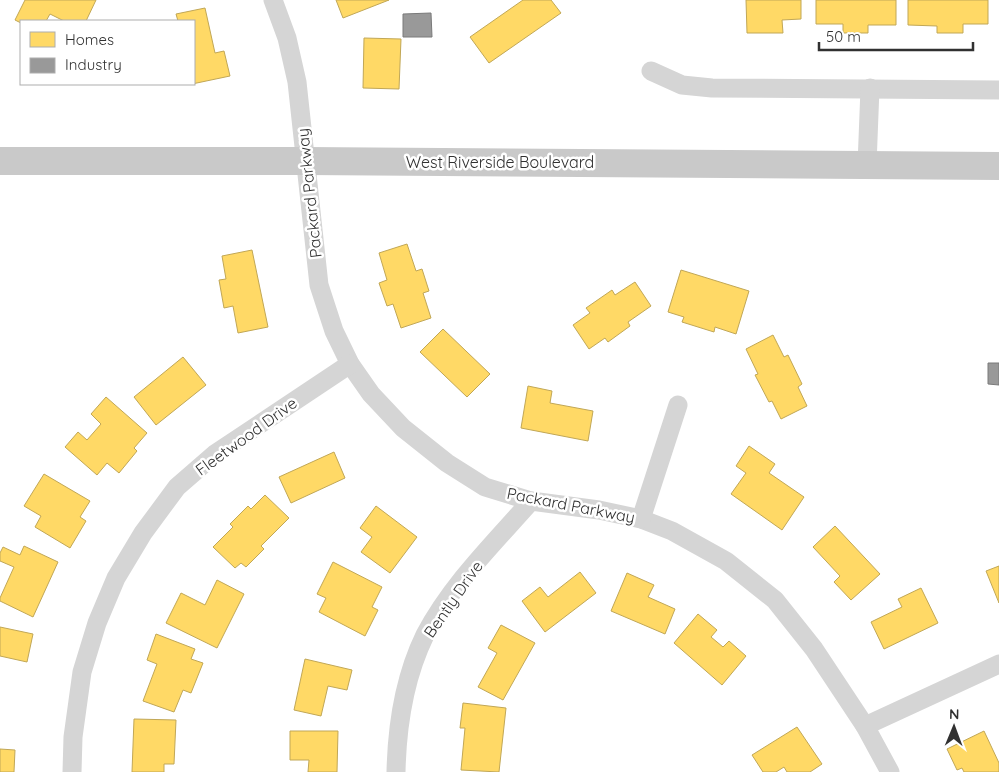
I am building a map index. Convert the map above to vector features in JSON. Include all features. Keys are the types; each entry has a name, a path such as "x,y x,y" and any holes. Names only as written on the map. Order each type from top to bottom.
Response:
{"main road":[{"name":"West Riverside Boulevard","path":"0,161 306,161 999,166"}],"street":[{"name":"Packard Parkway","path":"273,0 287,38 297,82 319,285 334,331 350,364 371,394 403,428 447,464 485,487 531,501 599,510 641,519 672,531 726,561 775,600 814,649 865,726 890,772"},
{"path":"651,71 682,85 712,88 999,90"},
{"path":"867,165 870,88"},
{"name":"Fleetwood Drive","path":"72,772 73,737 82,672 97,623 116,578 143,533 177,487 215,454 350,364"},
{"path":"641,519 678,405"},
{"name":"Bently Drive","path":"396,772 396,747 401,709 412,668 426,635 471,569 531,501"},
{"path":"865,726 999,664"}],"building: Homes":[{"path":"25,0 96,0 86,20 62,20 50,14 47,20 20,20 20,22 15,20"},
{"path":"336,0 389,0 343,18"},
{"path":"523,0 551,0 561,13 489,63 470,37"},
{"path":"746,0 801,0 801,19 782,20 783,33 747,33"},
{"path":"816,0 896,0 896,25 868,25 868,33 843,33 843,24 816,24"},
{"path":"908,0 988,0 988,24 963,24 963,33 937,33 937,26 908,25"},
{"path":"205,8 215,53 224,51 230,76 195,84 195,20 178,20 176,14"},
{"path":"364,38 401,39 399,89 363,88"},
{"path":"407,244 416,271 422,269 429,291 423,293 431,318 401,328 393,304 387,306 379,283 387,280 379,253"},
{"path":"252,250 268,327 238,333 233,306 224,308 219,280 226,279 222,256"},
{"path":"681,270 749,291 736,334 715,327 714,332 682,322 684,317 668,312"},
{"path":"635,282 651,306 628,322 630,326 608,342 605,338 589,349 573,325 590,313 586,308 612,290 615,295"},
{"path":"443,329 490,374 467,397 420,352"},
{"path":"773,335 784,357 788,355 802,384 798,387 807,406 781,419 772,401 769,402 755,375 758,374 746,349"},
{"path":"183,357 206,385 156,425 134,397"},
{"path":"528,386 552,391 550,403 593,411 588,441 521,428"},
{"path":"106,397 147,433 134,448 137,451 119,473 107,463 97,475 65,447 78,432 87,440 101,424 91,414"},
{"path":"749,446 775,464 769,473 804,497 782,530 731,494 746,473 736,466"},
{"path":"334,452 345,478 291,503 279,477"},
{"path":"44,474 90,501 80,517 86,521 70,548 35,527 41,516 24,506"},
{"path":"265,495 289,518 261,546 264,549 246,567 241,563 235,568 213,547 233,527 230,524 248,506 251,509"},
{"path":"376,506 417,537 390,573 361,552 372,537 360,528"},
{"path":"835,526 880,574 851,600 834,582 840,576 813,547"},
{"path":"24,546 58,562 33,617 0,601 14,567 0,561 0,553 3,547 20,555"},
{"path":"333,562 382,587 372,607 378,610 365,636 319,612 326,598 317,594"},
{"path":"999,566 999,603 986,571"},
{"path":"580,572 596,593 545,632 522,601 540,587 548,597"},
{"path":"627,573 654,585 648,597 675,609 665,634 611,611"},
{"path":"217,580 244,594 217,648 166,623 181,593 205,605"},
{"path":"921,588 938,623 884,649 871,622 902,607 898,599"},
{"path":"698,614 717,630 711,637 723,647 729,641 746,656 722,685 674,643"},
{"path":"501,625 535,643 503,700 478,687 497,653 488,648"},
{"path":"0,627 33,634 27,662 0,656"},
{"path":"156,634 195,649 191,659 203,663 191,693 183,690 174,712 143,701 157,664 147,660"},
{"path":"305,659 352,670 347,690 328,686 321,716 294,710"},
{"path":"463,703 506,708 499,772 461,770 465,728 460,728"},
{"path":"134,719 176,720 174,764 164,764 164,772 132,772"},
{"path":"797,727 822,764 810,772 787,772 784,767 776,772 763,772 752,755"},
{"path":"290,731 338,731 337,772 308,772 309,760 290,760"},
{"path":"984,731 999,763 999,772 964,772 962,768 957,770 947,749"},
{"path":"0,749 15,750 14,772 0,772"}],"building: Industry":[{"path":"431,13 432,37 403,37 403,14"},
{"path":"988,363 999,363 999,385 988,384"}]}
